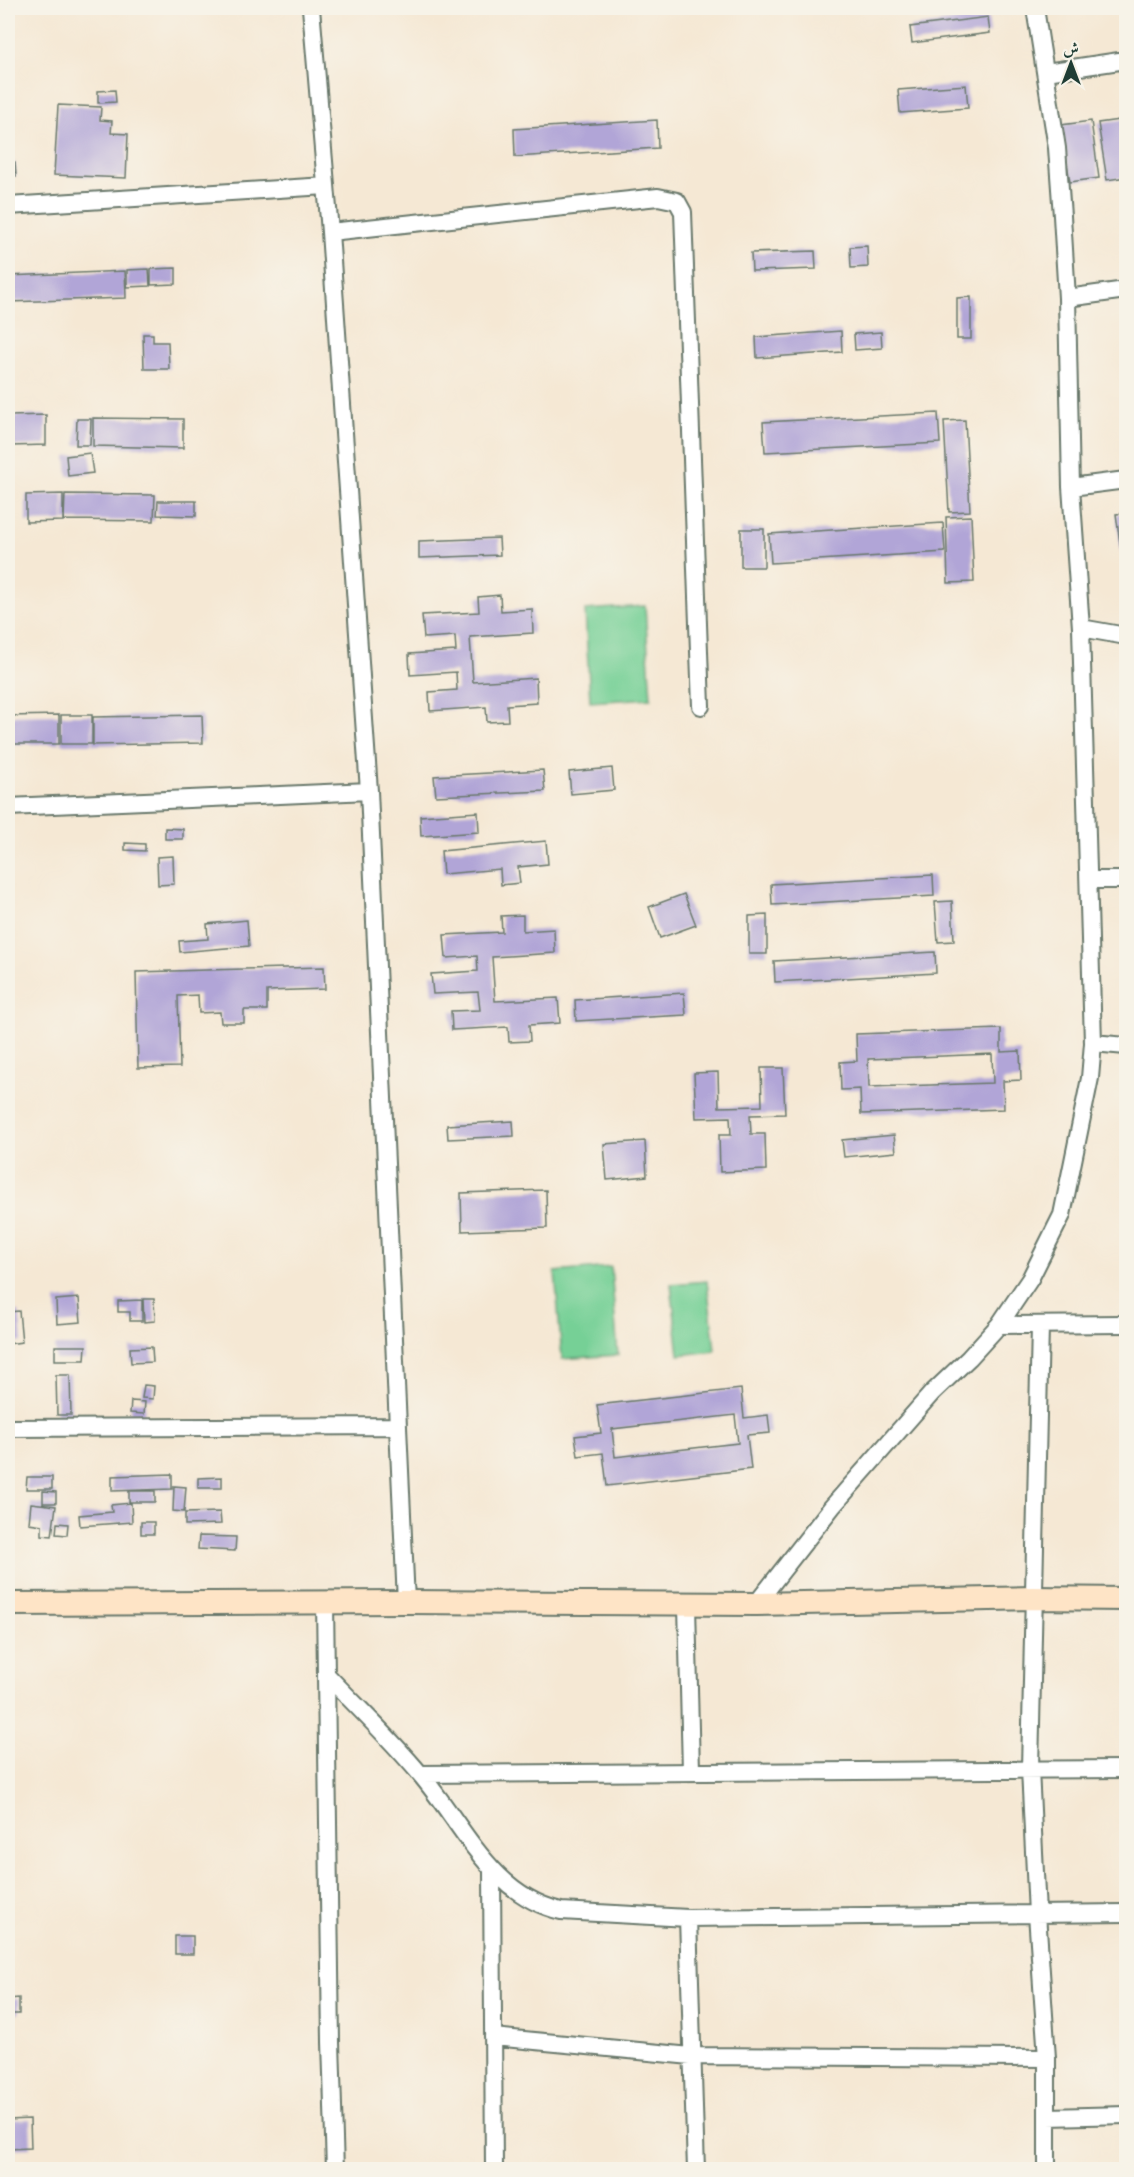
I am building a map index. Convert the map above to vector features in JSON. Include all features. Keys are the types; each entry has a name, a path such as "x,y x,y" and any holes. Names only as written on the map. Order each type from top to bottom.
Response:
{"street":[{"path":"311,8 330,232 369,791 406,1602"},
{"path":"756,1604 832,1507 932,1393 999,1325 1030,1279 1062,1215 1090,1078 1094,1043 1081,628 1071,487 1067,298 1057,148 1035,8"},
{"path":"1046,72 1126,60"},
{"path":"8,206 326,186"},
{"path":"330,232 658,197 677,201 683,212 701,706"},
{"path":"1067,298 1126,290"},
{"path":"1071,487 1126,480"},
{"path":"1081,628 1126,636"},
{"path":"8,807 369,791"},
{"path":"1089,880 1126,880"},
{"path":"1094,1043 1126,1046"},
{"path":"999,1325 1126,1324"},
{"path":"1040,1326 1030,1769 1047,2058 1047,2169"},
{"path":"8,1428 398,1426"},
{"path":"8,1604 406,1602 687,1605 1033,1598 1126,1599"},
{"path":"325,1602 335,2169"},
{"path":"687,1605 692,1771"},
{"path":"326,1674 421,1774 492,1870 525,1898 543,1907 561,1911 688,1918 1126,1913"},
{"path":"421,1774 1126,1769"},
{"path":"492,1870 494,2169"},
{"path":"688,1918 696,2169"},
{"path":"493,2037 692,2056 1047,2058"},
{"path":"1048,2117 1126,2115"}],"green space":[{"path":"645,606 651,698 590,702 585,610"},
{"path":"611,1267 618,1355 562,1359 555,1272"},
{"path":"707,1281 715,1351 679,1355 671,1284"}],"building":[{"path":"988,17 990,33 912,43 910,27"},
{"path":"966,85 968,108 900,113 898,90"},
{"path":"115,90 116,102 98,103 98,91"},
{"path":"58,105 101,107 100,120 112,121 111,133 128,134 126,178 54,175"},
{"path":"1126,119 1126,177 1107,180 1098,123"},
{"path":"657,120 658,148 515,157 514,129"},
{"path":"1091,121 1099,178 1070,182 1061,125"},
{"path":"15,162 16,176 8,176 8,163"},
{"path":"867,246 868,267 851,268 850,247"},
{"path":"815,251 816,269 752,271 751,253"},
{"path":"176,268 176,284 151,285 151,269"},
{"path":"149,269 150,286 127,287 127,270"},
{"path":"125,271 126,298 8,302 8,276"},
{"path":"971,297 971,339 957,339 957,298"},
{"path":"841,331 842,352 757,358 756,337"},
{"path":"881,332 882,348 855,350 854,334"},
{"path":"143,334 153,334 153,342 168,342 169,369 144,369"},
{"path":"938,413 940,443 765,452 763,422"},
{"path":"46,415 46,445 10,446 9,416"},
{"path":"93,418 183,419 183,448 93,446"},
{"path":"77,419 91,419 90,445 76,445"},
{"path":"965,420 970,511 949,512 944,421"},
{"path":"90,453 93,473 68,476 66,456"},
{"path":"63,494 63,521 26,522 26,495"},
{"path":"65,494 155,495 154,521 64,520"},
{"path":"158,501 196,501 196,516 157,515"},
{"path":"1126,513 1126,572 1124,572 1116,514"},
{"path":"971,516 974,582 948,583 946,517"},
{"path":"943,523 945,552 771,563 769,534"},
{"path":"741,529 764,529 764,567 741,567"},
{"path":"499,538 500,555 419,558 419,541"},
{"path":"500,595 501,611 532,609 533,633 470,637 473,682 536,678 537,703 507,705 508,721 487,722 486,707 430,711 429,692 457,690 456,672 410,675 409,654 456,651 455,636 424,638 422,615 479,612 478,597"},
{"path":"59,715 59,744 8,744 8,716"},
{"path":"61,715 92,715 92,744 61,744"},
{"path":"202,715 203,743 93,745 93,717"},
{"path":"612,768 614,790 571,794 569,772"},
{"path":"543,770 545,791 436,796 434,776"},
{"path":"478,812 479,832 421,836 420,816"},
{"path":"165,828 183,829 183,839 165,839"},
{"path":"546,841 548,864 518,867 520,883 501,885 500,869 443,874 441,851"},
{"path":"125,843 145,844 145,851 125,850"},
{"path":"173,856 174,884 158,885 157,857"},
{"path":"933,875 934,896 772,905 771,884"},
{"path":"684,894 696,925 660,938 649,907"},
{"path":"952,901 954,941 938,942 935,902"},
{"path":"523,915 523,931 554,929 555,953 492,957 495,1001 558,998 560,1023 529,1025 530,1041 509,1042 508,1027 452,1030 451,1011 480,1010 478,992 433,994 431,974 478,971 477,956 446,958 444,935 502,932 501,916"},
{"path":"767,915 767,954 749,954 749,916"},
{"path":"247,920 249,946 180,952 179,941 208,939 207,924"},
{"path":"935,952 936,973 775,982 774,961"},
{"path":"324,967 325,989 267,991 267,1010 244,1010 244,1023 221,1023 220,1012 199,1013 198,995 178,996 180,1067 138,1068 136,972"},
{"path":"684,993 686,1015 576,1021 575,1000"},
{"path":"1001,1029 1001,1052 1020,1051 1021,1080 1003,1081 1004,1109 861,1114 860,1089 841,1090 840,1062 857,1061 856,1034","holes":["992,1054 993,1083 869,1087 868,1059"]},
{"path":"761,1068 783,1068 785,1114 750,1115 751,1134 765,1134 766,1170 720,1172 719,1135 731,1135 730,1117 696,1118 694,1073 718,1072 719,1107 762,1106"},
{"path":"513,1121 514,1136 448,1139 447,1125"},
{"path":"894,1135 896,1152 844,1157 842,1140"},
{"path":"645,1141 647,1176 607,1180 604,1144"},
{"path":"546,1190 547,1228 462,1231 461,1193"},
{"path":"79,1298 81,1322 57,1324 56,1300"},
{"path":"143,1299 154,1299 155,1321 144,1322"},
{"path":"142,1300 142,1321 130,1321 130,1312 118,1312 118,1301"},
{"path":"19,1311 22,1342 8,1344 8,1312"},
{"path":"55,1346 86,1346 85,1360 55,1360"},
{"path":"152,1347 153,1362 131,1363 130,1348"},
{"path":"56,1375 70,1375 71,1415 57,1415"},
{"path":"144,1385 154,1386 153,1399 142,1398"},
{"path":"741,1389 744,1418 768,1415 770,1433 747,1435 751,1469 607,1486 603,1453 578,1456 575,1436 601,1433 597,1405","holes":["735,1415 738,1443 615,1457 612,1429"]},
{"path":"131,1401 145,1402 144,1414 130,1413"},
{"path":"172,1474 172,1489 112,1491 112,1476"},
{"path":"27,1477 52,1477 52,1489 26,1489"},
{"path":"222,1477 222,1488 198,1488 198,1478"},
{"path":"174,1486 186,1487 184,1512 173,1511"},
{"path":"43,1491 56,1492 56,1503 43,1503"},
{"path":"129,1491 155,1491 155,1502 129,1502"},
{"path":"31,1503 56,1506 52,1536 42,1535 42,1525 29,1523"},
{"path":"131,1503 132,1522 80,1526 79,1515 112,1512 111,1505"},
{"path":"220,1512 221,1524 185,1525 185,1513"},
{"path":"141,1522 154,1522 154,1534 141,1534"},
{"path":"57,1523 68,1524 67,1535 56,1534"},
{"path":"199,1536 236,1537 235,1551 198,1549"},
{"path":"175,1936 193,1936 193,1954 175,1954"},
{"path":"19,1998 19,2014 8,2014 8,1999"},
{"path":"30,2119 31,2148 8,2149 8,2120"}]}
